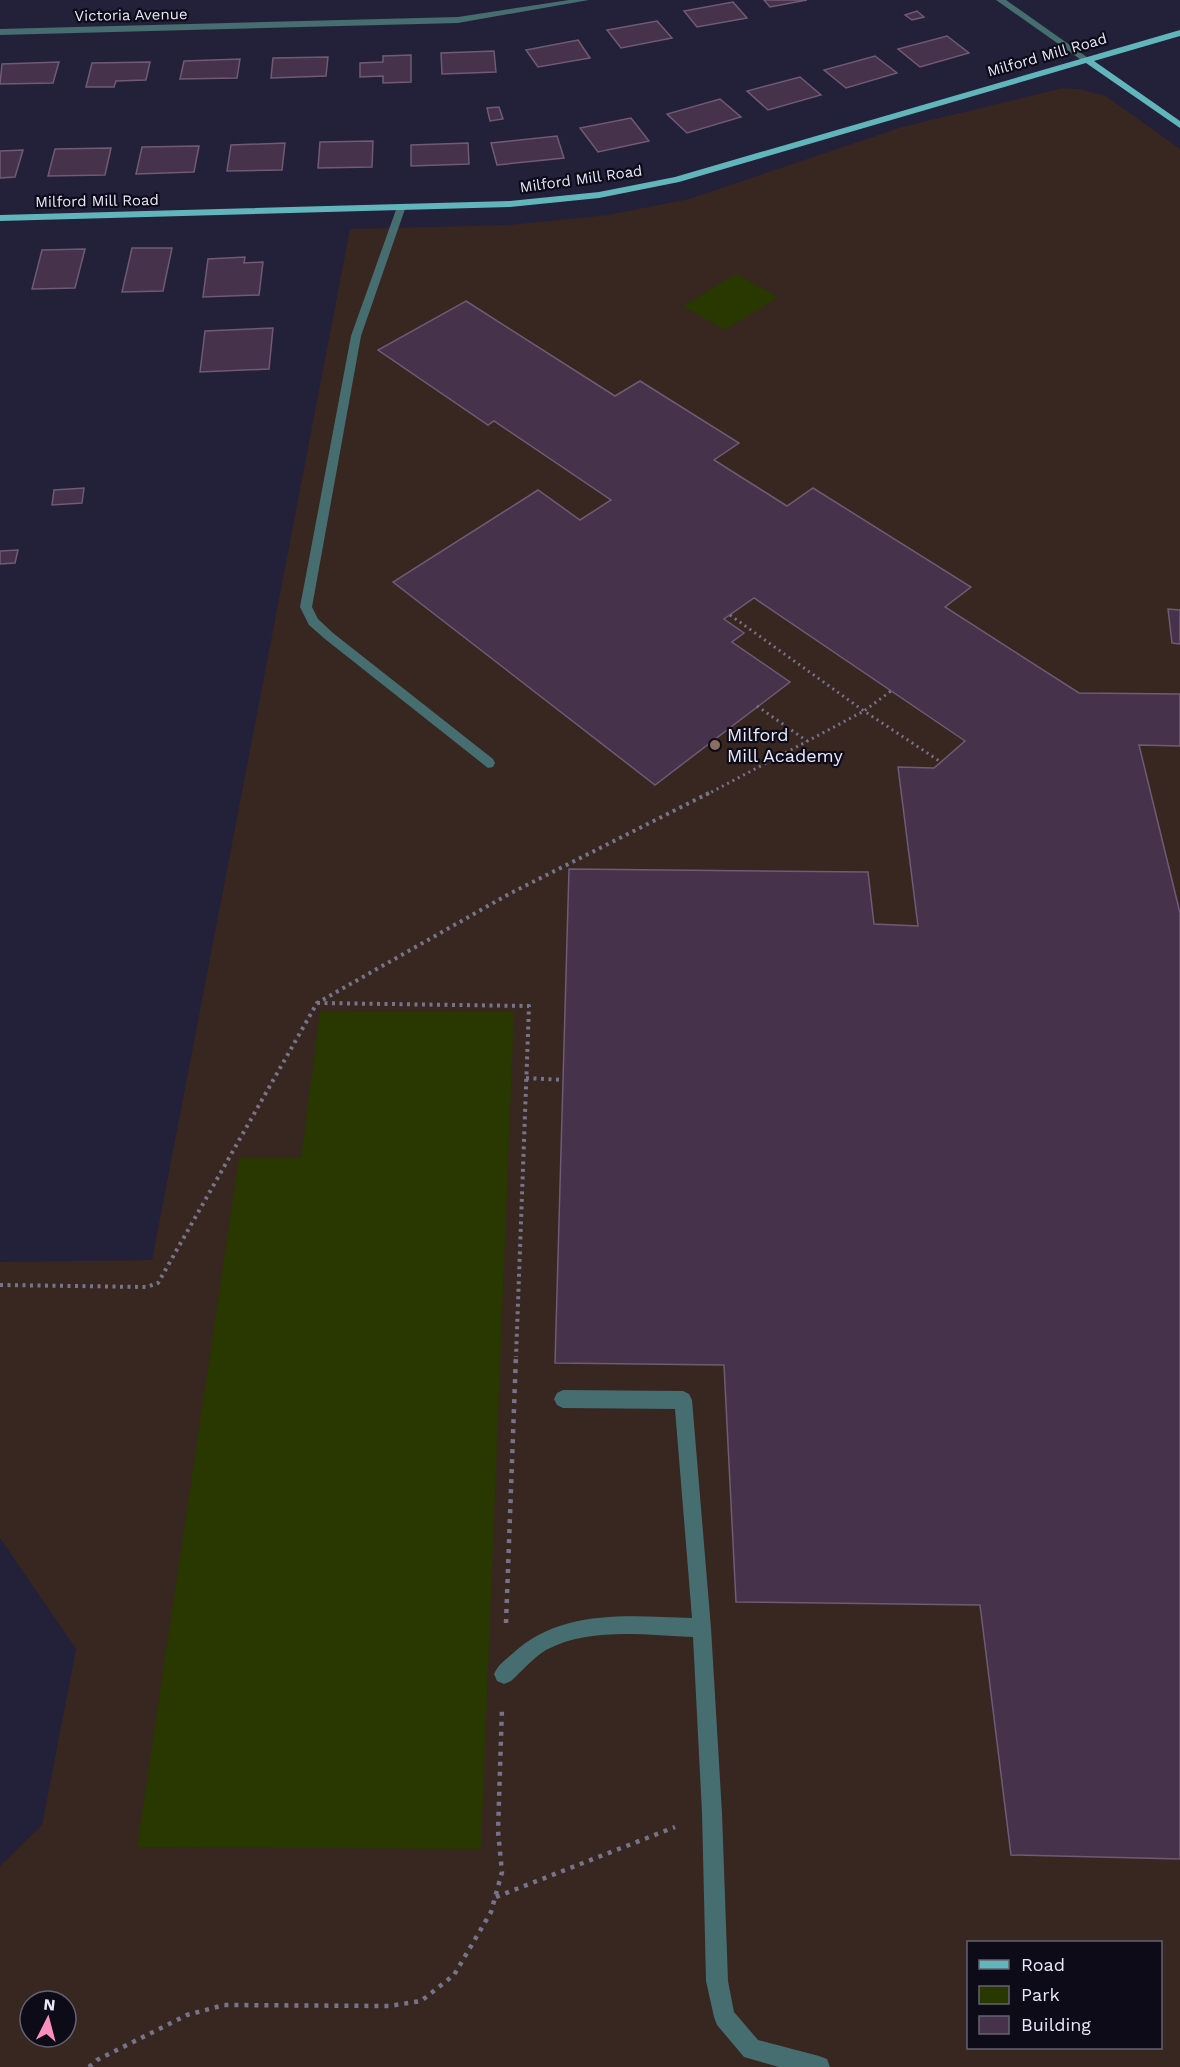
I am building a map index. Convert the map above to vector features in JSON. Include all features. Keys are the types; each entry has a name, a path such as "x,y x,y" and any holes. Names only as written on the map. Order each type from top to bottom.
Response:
{"main road":[{"name":"Milford Mill Road","path":"0,218 510,204 577,197 676,180 1180,33"},
{"path":"1087,60 1180,125"}],"street":[{"name":"Victoria Avenue","path":"0,32 436,21 507,14 585,0"},
{"path":"1000,0 1087,60"},
{"path":"400,208 356,336 306,607 314,622 329,636 488,763"},
{"path":"563,1399 683,1400 702,1628 712,1813 717,1981 725,2017 752,2049 819,2067"},
{"path":"504,1674 538,1645 570,1631 607,1626 702,1628"}],"path":[{"path":"730,615 864,711 941,762"},
{"path":"0,1285 147,1287 158,1283 317,1003 509,894 864,711 891,691"},
{"path":"758,706 807,741"},
{"path":"89,2067 97,2060 187,2015 224,2005 389,2006 422,2001 454,1975 491,1912 502,1872 498,1831 529,1006 317,1003"},
{"path":"526,1078 563,1080"},
{"path":"496,1897 712,1813"}],"shaded area":[{"name":"Milford Mill Academy","path":"1063,88 1106,96 1180,149 1180,2067 0,2067 0,1866 42,1825 76,1649 0,1538 0,1262 152,1260 350,229 509,225 608,215 689,199 902,127"}],"green space":[{"path":"736,274 778,297 725,330 683,306"},
{"path":"320,1011 514,1012 481,1849 137,1847 239,1158 301,1158"}],"building":[{"path":"764,0 807,0 770,7"},
{"path":"733,2 747,18 697,27 684,11"},
{"path":"917,11 924,17 912,20 905,15"},
{"path":"657,21 672,38 621,48 607,30"},
{"path":"947,36 969,53 920,67 898,49"},
{"path":"578,40 590,58 538,67 526,50"},
{"path":"494,51 496,72 442,74 441,53"},
{"path":"411,55 411,82 383,83 383,76 360,77 360,63 383,62 383,56"},
{"path":"875,56 897,73 846,88 824,70"},
{"path":"328,57 326,76 271,78 273,58"},
{"path":"240,59 237,78 180,79 184,61"},
{"path":"59,62 53,83 0,84 2,64"},
{"path":"150,62 146,80 116,81 114,87 86,87 92,63"},
{"path":"800,77 821,95 768,110 747,91"},
{"path":"720,99 741,117 687,133 667,114"},
{"path":"499,107 503,119 490,121 487,108"},
{"path":"631,118 649,141 598,152 580,128"},
{"path":"557,136 564,158 497,165 491,143"},
{"path":"373,141 372,167 318,168 320,142"},
{"path":"285,143 282,170 227,171 231,145"},
{"path":"468,143 469,164 411,166 411,145"},
{"path":"199,146 194,172 136,174 142,147"},
{"path":"111,148 105,175 48,176 55,149"},
{"path":"23,150 15,177 0,178 0,151"},
{"path":"132,248 172,248 163,291 122,292"},
{"path":"85,249 75,288 32,289 42,250"},
{"path":"245,257 244,263 263,262 259,295 203,297 208,259"},
{"path":"466,301 615,396 640,381 739,443 714,460 787,506 813,488 971,587 945,607 1079,693 1180,694 1180,746 1139,745 1180,913 1180,1859 1011,1855 980,1605 736,1602 724,1365 555,1363 569,869 868,872 874,924 918,926 898,767 934,768 965,741 754,598 724,619 744,633 732,642 790,682 655,785 393,582 538,490 580,520 611,500 494,421 488,425 378,350"},
{"path":"273,328 269,369 200,372 205,331"},
{"path":"84,488 82,503 52,505 54,490"},
{"path":"18,550 15,563 0,564 0,551"},
{"path":"1168,609 1180,610 1180,644 1172,643"}],"place":[{"name":"Milford Mill Academy","path":"715,745"}]}
